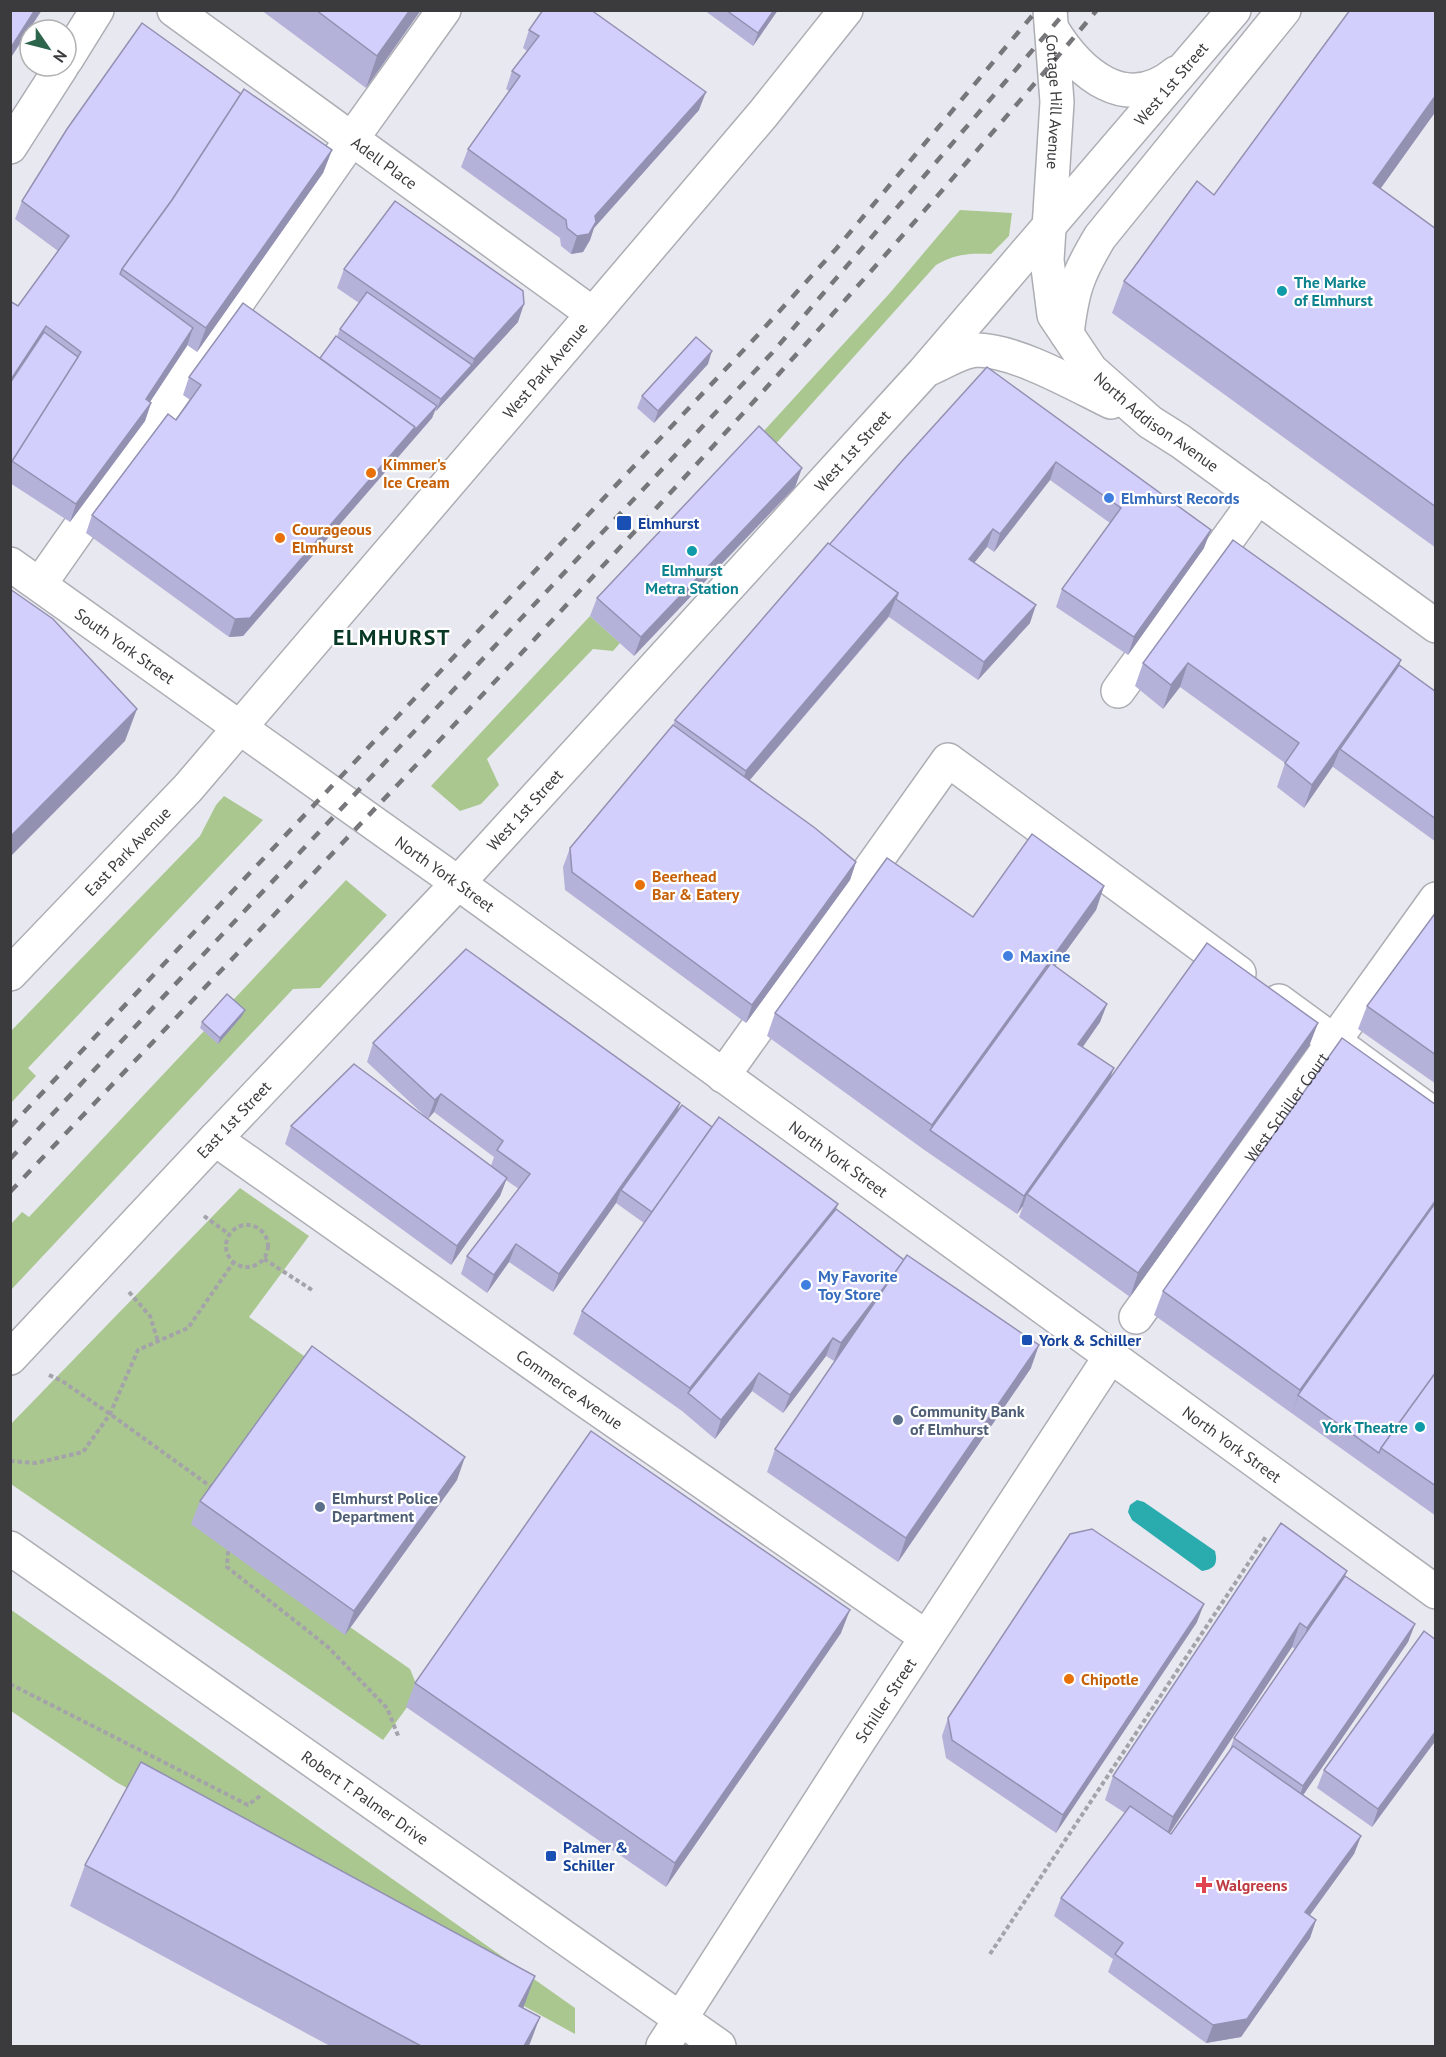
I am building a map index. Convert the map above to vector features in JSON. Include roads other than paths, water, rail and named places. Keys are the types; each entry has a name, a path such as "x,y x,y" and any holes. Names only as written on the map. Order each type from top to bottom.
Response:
{"street":[{"path":"78,41 97,10"},
{"name":"Adell Place","path":"174,10 593,314"},
{"path":"40,584 444,10"},
{"name":"West Park Avenue","path":"240,726 763,114 846,10"},
{"name":"West 1st Street","path":"458,883 924,372 1234,10"},
{"path":"1067,334 1075,282 1100,237 1284,10"},
{"path":"1051,20 1064,49 1083,69 1121,90 1145,90 1167,81 1191,60"},
{"name":"Cottage Hill Avenue","path":"1049,228 1057,102 1051,20"},
{"path":"10,147 54,78"},
{"name":"North Addison Avenue","path":"1049,228 1047,260 1054,315 1091,370 1150,422 1436,626"},
{"path":"924,372 956,356 977,350 1001,354 1036,366 1150,422"},
{"path":"1118,691 1258,497"},
{"name":"South York Street","path":"10,564 240,726"},
{"name":"North York Street","path":"240,726 1436,1592"},
{"name":"East Park Avenue","path":"12,971 188,788 240,726"},
{"path":"723,1076 948,760 1436,1116"},
{"name":"East 1st Street","path":"10,1358 458,883"},
{"name":"West Schiller Court","path":"1136,1317 1436,898"},
{"name":"Commerce Avenue","path":"215,1139 926,1637"},
{"name":"Schiller Street","path":"663,2046 926,1637 1110,1357"},
{"name":"Robert T. Palmer Drive","path":"10,1548 719,2046"}],"water":[{"path":"1137,1500 1144,1502 1215,1551 1214,1565 1202,1571 1132,1520 1128,1512 1130,1505"}],"railway":[{"path":"10,1127 755,338 836,249 1037,10"},
{"path":"10,1159 772,353 1067,10"},
{"path":"10,1192 425,756 699,462 834,313 1097,10"}],"place":[{"name":"The Marke of Elmhurst","path":"1282,291"},
{"name":"Kimmer's Ice Cream","path":"371,473"},
{"name":"Elmhurst Records","path":"1109,498"},
{"name":"Elmhurst","path":"624,523"},
{"name":"Courageous Elmhurst","path":"280,538"},
{"name":"Elmhurst Metra Station","path":"692,551"},
{"name":"Beerhead Bar & Eatery","path":"640,885"},
{"name":"Maxine","path":"1008,956"},
{"name":"My Favorite Toy Store","path":"806,1285"},
{"name":"York & Schiller","path":"1027,1340"},
{"name":"Community Bank of Elmhurst","path":"898,1420"},
{"name":"York Theatre","path":"1420,1427"},
{"name":"Elmhurst Police Department","path":"320,1507"},
{"name":"Chipotle","path":"1069,1679"},
{"name":"Palmer & Schiller","path":"551,1856"},
{"name":"Walgreens","path":"1204,1885"}],"district":[{"name":"ELMHURST","path":"392,637"}]}
